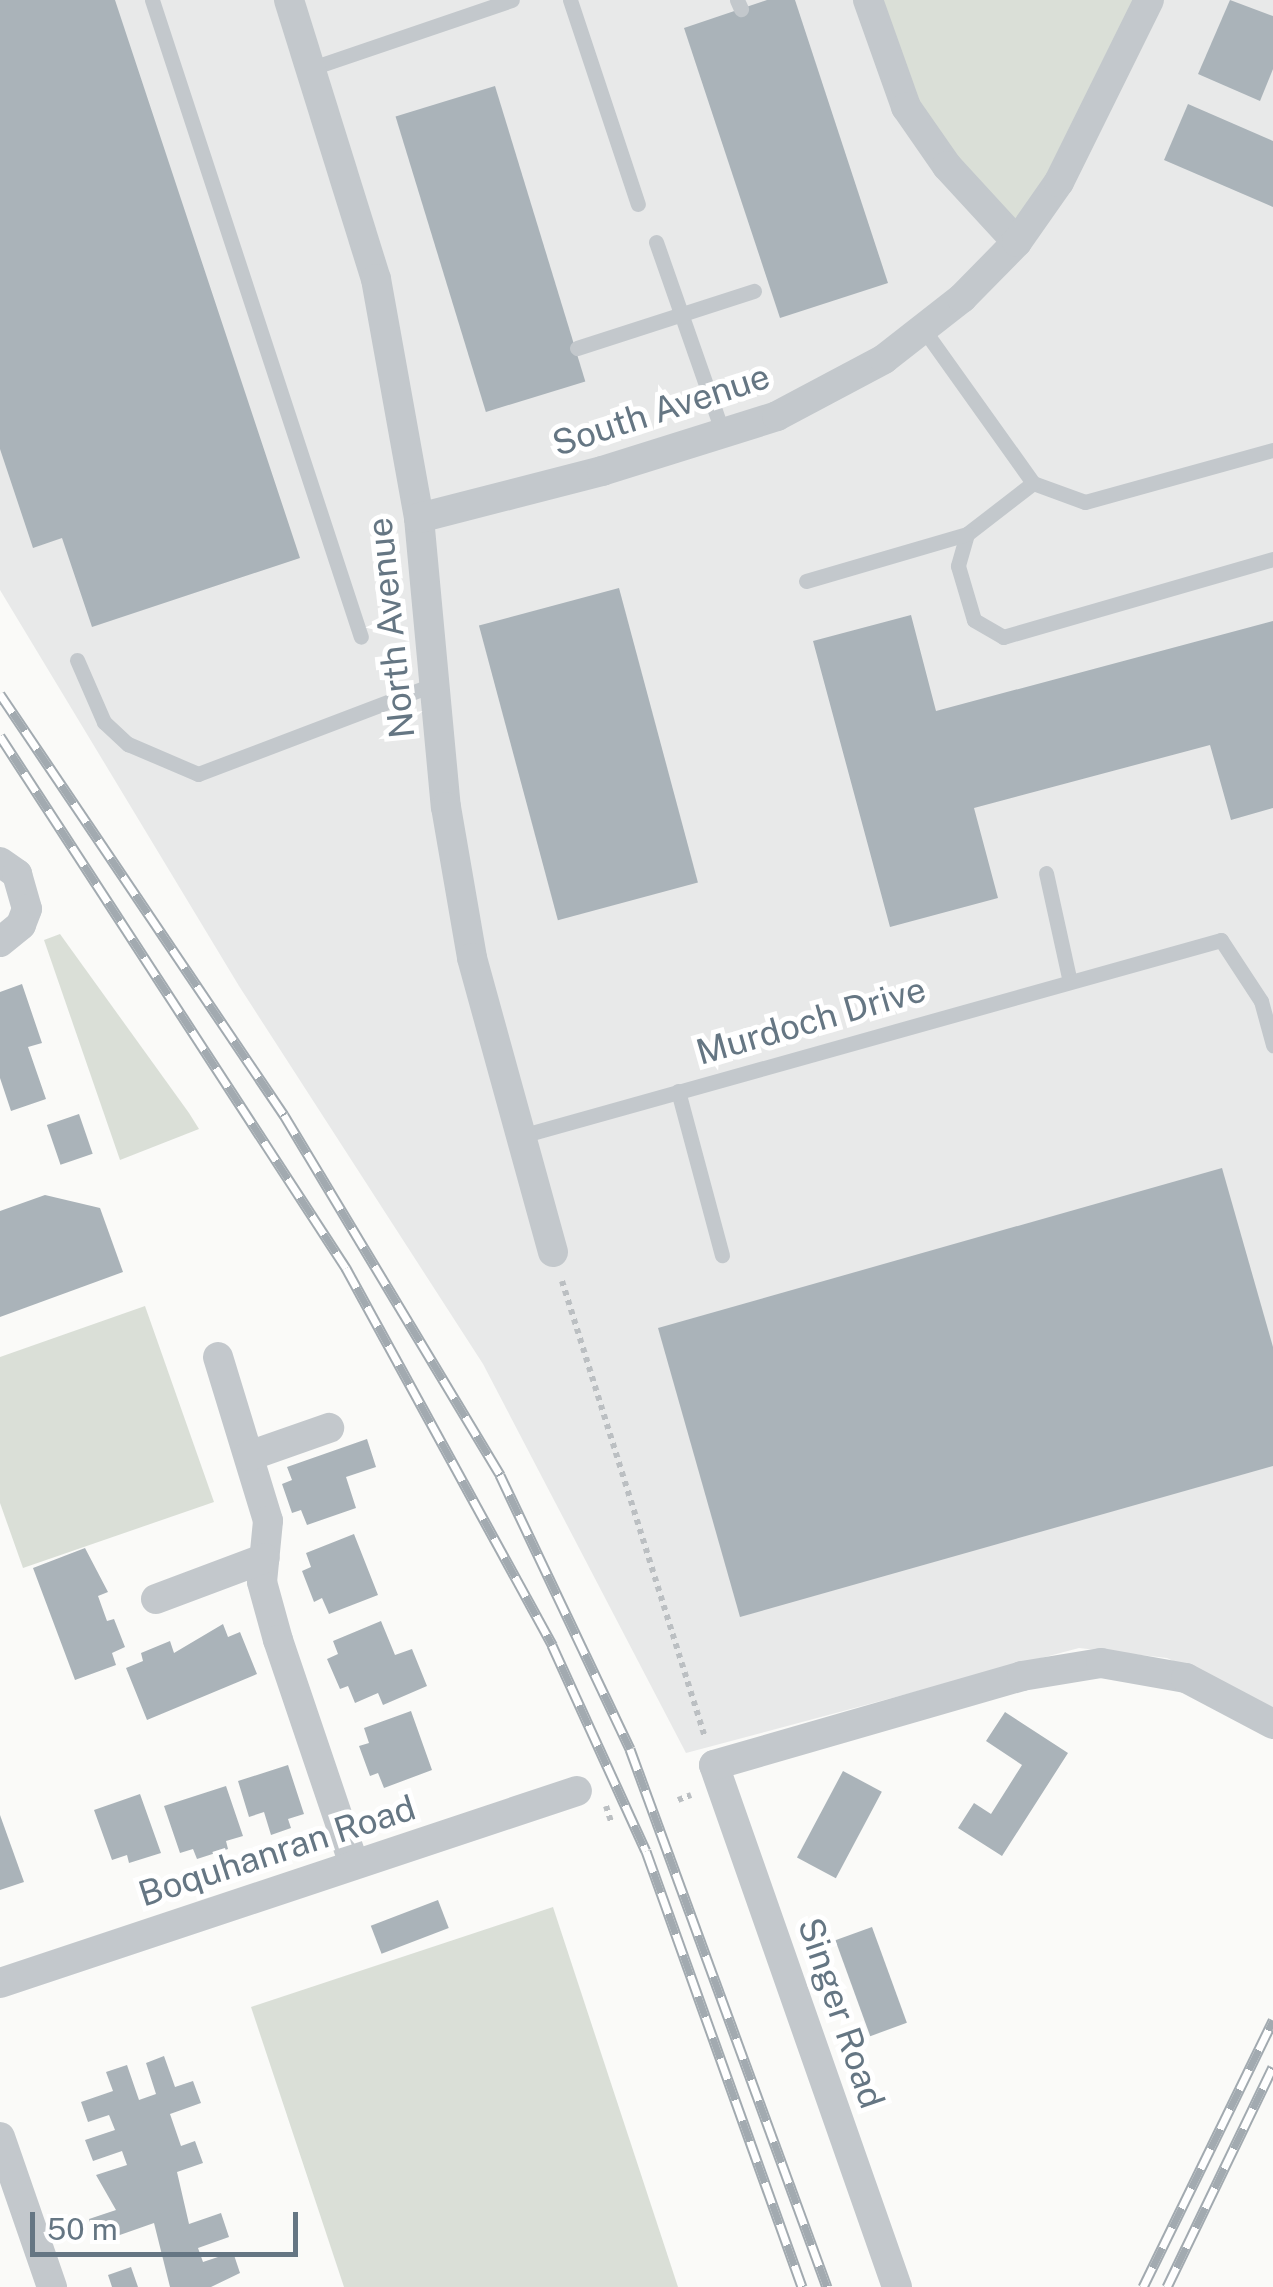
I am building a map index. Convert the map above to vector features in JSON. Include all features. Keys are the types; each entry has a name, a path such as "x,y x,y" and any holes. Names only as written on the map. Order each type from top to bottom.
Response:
{"street":[{"name":"North Avenue","path":"289,0 376,280 420,518 446,807 472,958 553,1252"},
{"path":"868,0 906,107 947,166 1017,242"},
{"name":"South Avenue","path":"420,518 777,416 924,330 1017,242 1059,182 1148,0"},
{"path":"0,862 18,874 27,908 21,925 0,942"},
{"path":"218,1357 268,1521 262,1582 354,1864"},
{"path":"249,1456 329,1428"},
{"path":"156,1599 264,1558"},
{"path":"714,1764 1022,1676 1102,1663 1186,1678 1273,1724"},
{"name":"Singer Road","path":"714,1764 898,2287"},
{"name":"Boquhanran Road","path":"0,1983 577,1790"},
{"path":"0,2137 52,2287"}],"lane":[{"path":"152,0 361,637"},
{"path":"312,68 479,5 512,0"},
{"path":"570,0 638,204"},
{"path":"656,242 723,433"},
{"path":"577,348 754,291"},
{"path":"924,330 1033,484 1085,502 1273,450"},
{"path":"806,581 967,534 1033,484"},
{"path":"967,534 958,566 974,620 1002,638 1273,560"},
{"path":"77,660 104,722 128,744 198,774 435,684"},
{"path":"1046,873 1069,978"},
{"name":"Murdoch Drive","path":"521,1136 1069,978 1221,940 1267,1000"},
{"path":"1267,1000 1273,1045"},
{"path":"678,1091 722,1255"}],"path":[{"path":"553,1252 714,1764"}],"shaded area":[{"path":"0,0 1273,0 1273,1710 1167,1658 1079,1648 686,1753 483,1364 239,986 0,590"},
{"path":"868,0 1148,0 1017,242 947,166"},
{"path":"60,934 199,1129 120,1160 44,940"},
{"path":"145,1306 214,1502 23,1568 0,1503 0,1357"},
{"path":"553,1907 678,2287 344,2287 251,2007"}],"building":[{"path":"0,0 115,0 300,558 92,627 62,538 33,548 0,449"},
{"path":"767,0 795,0 888,283 780,318 684,28"},
{"path":"1230,0 1273,16 1273,69 1260,101 1198,74"},
{"path":"495,86 585,381 486,412 396,116"},
{"path":"1188,104 1273,141 1273,207 1164,160"},
{"path":"619,588 698,883 558,920 479,626"},
{"path":"911,615 936,711 1273,621 1273,808 1231,820 1210,745 974,808 998,898 890,927 813,641"},
{"path":"22,984 42,1043 28,1047 46,1099 11,1111 0,1078 0,992"},
{"path":"79,1114 93,1154 61,1165 47,1125"},
{"path":"1222,1168 1273,1347 1273,1466 740,1617 658,1328"},
{"path":"45,1195 100,1208 123,1272 0,1317 0,1211"},
{"path":"367,1439 376,1467 346,1477 356,1508 307,1525 301,1510 292,1513 282,1484 292,1480 287,1467"},
{"path":"354,1534 378,1595 329,1614 322,1598 314,1602 302,1571 311,1567 306,1553"},
{"path":"85,1548 108,1592 98,1596 107,1621 114,1619 125,1647 112,1653 116,1665 75,1680 33,1568"},
{"path":"381,1621 395,1655 412,1649 427,1686 383,1705 378,1693 355,1703 348,1686 340,1689 327,1659 338,1654 333,1641"},
{"path":"223,1624 228,1637 240,1632 257,1674 147,1720 126,1668 143,1661 141,1653 170,1641 174,1653"},
{"path":"411,1711 432,1770 384,1788 378,1773 370,1776 359,1746 369,1743 364,1728"},
{"path":"1005,1712 1068,1753 1002,1856 958,1828 974,1803 991,1814 1022,1765 986,1741"},
{"path":"288,1765 304,1814 288,1819 291,1828 271,1835 264,1812 249,1817 238,1781"},
{"path":"843,1771 882,1792 836,1878 797,1858"},
{"path":"226,1786 243,1836 226,1841 228,1849 197,1859 193,1849 180,1853 164,1806"},
{"path":"140,1794 161,1853 129,1863 127,1855 112,1860 94,1810"},
{"path":"0,1815 24,1882 0,1890"},
{"path":"438,1900 449,1928 382,1954 371,1926"},
{"path":"872,1927 907,2023 870,2036 835,1940"},
{"path":"164,2056 175,2087 193,2081 201,2103 170,2114 181,2146 195,2141 203,2163 177,2172 189,2224 221,2213 229,2237 198,2248 203,2262 233,2252 240,2273 211,2287 170,2287 154,2223 97,2243 89,2219 116,2210 96,2175 127,2165 122,2151 93,2161 85,2140 115,2130 109,2115 88,2122 81,2102 113,2091 106,2072 127,2065 139,2100 156,2094 146,2063"},
{"path":"131,2267 138,2287 112,2287 108,2275"}],"railway":[{"path":"0,694 284,1115 500,1475 630,1749 827,2287"},
{"path":"0,736 346,1268 552,1645 646,1851 802,2287"},
{"path":"1143,2287 1273,2020"},
{"path":"1167,2287 1273,2067"}]}
